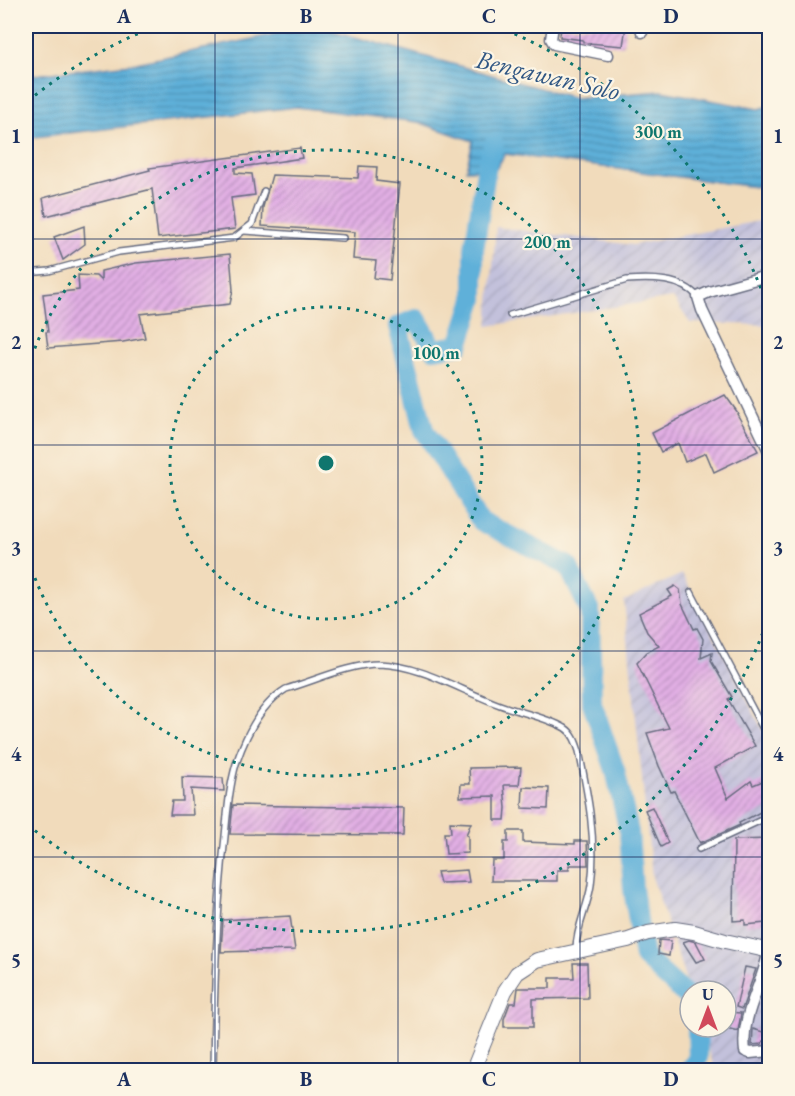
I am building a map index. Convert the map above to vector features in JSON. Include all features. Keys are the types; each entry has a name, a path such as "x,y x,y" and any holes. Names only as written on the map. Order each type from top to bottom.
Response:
{"street":[{"path":"553,26 551,39 554,44 608,55"},
{"path":"770,275 698,297 702,310 770,453"},
{"path":"770,929 769,950 753,997 744,1042 745,1051 750,1053 770,1051"},
{"path":"473,1071 505,991 517,973 537,960 648,933 682,930 769,950"}],"lane":[{"path":"26,273 49,271 119,252 234,238 252,224 264,191"},
{"path":"244,231 343,238"},
{"path":"510,315 627,280 643,279 679,284 687,286 698,297"},
{"path":"691,592 770,742"},
{"path":"213,1071 213,1023 221,880 230,790 237,763 248,737 262,712 276,696 286,689 359,667 376,664 388,665 428,675 482,699 554,722 567,729 573,736 579,751 593,844 587,906 578,933 576,951"},
{"path":"699,849 770,816"}],"shaded area":[{"path":"769,219 769,325 690,323 673,298 488,326 496,227 633,245"},
{"path":"682,574 769,742 769,1070 715,1070 705,1039 738,1039 738,979 685,979 652,877 624,601"}],"water":[{"path":"315,26 575,98 662,91 758,109 769,106 769,181 755,187 505,154 496,169 466,170 473,141 418,122 296,107 26,138 26,76 131,64"}],"building":[{"path":"561,26 626,26 623,46 588,43 583,40 560,37"},
{"path":"300,148 302,158 235,168 235,173 252,174 255,195 231,198 235,229 158,238 152,189 46,216 43,198 150,170 149,168"},
{"path":"359,166 377,167 376,181 400,184 390,280 374,278 376,261 353,259 355,232 262,226 263,207 272,175 358,178"},
{"path":"84,226 85,244 63,260 54,237"},
{"path":"230,254 233,290 230,304 140,314 145,338 48,348 43,294 79,290 78,275 96,276 101,281 101,271 136,263"},
{"path":"725,395 738,413 758,451 714,472 706,453 685,462 678,443 661,452 652,433"},
{"path":"675,586 680,590 682,604 694,629 697,628 703,639 701,658 712,653 711,661 732,697 728,699 755,746 715,768 728,798 751,781 753,785 770,778 770,807 739,823 740,825 700,843 674,791 671,792 647,733 669,728 637,663 647,652 659,646 647,632 639,613 672,596 668,590"},
{"path":"521,767 519,785 504,785 505,820 495,820 495,796 460,797 461,784 470,784 469,768"},
{"path":"182,777 223,778 224,791 191,789 193,815 170,815 172,801 183,801"},
{"path":"523,787 549,788 548,809 522,808"},
{"path":"233,805 404,808 403,835 230,834"},
{"path":"652,807 668,843 661,847 645,810"},
{"path":"450,822 471,823 466,835 468,836 468,853 446,854 444,833 451,833"},
{"path":"508,831 523,831 523,842 575,844 575,841 587,841 588,865 569,865 569,870 557,870 557,881 491,881 492,860 504,860 504,842 508,842"},
{"path":"769,839 766,923 745,925 745,920 733,921 734,840"},
{"path":"467,870 469,882 440,883 437,872"},
{"path":"290,916 295,950 221,952 223,920"},
{"path":"659,940 671,941 669,956 658,954"},
{"path":"689,940 696,942 705,959 696,962 683,942"},
{"path":"573,963 587,963 588,998 533,999 533,1027 504,1027 504,1019 510,1003 516,1003 518,988 550,988 550,978 574,978"},
{"path":"745,967 756,969 742,1009 738,1008"},
{"path":"738,1013 741,1013 738,1031"},
{"path":"753,1029 770,1034 770,1043 763,1041 762,1044 752,1045"}],"waterway":[{"path":"494,144 487,165 474,249 474,299 459,345 434,349 417,319 398,326 424,430 481,521 568,566 590,611 592,703 615,770 629,832 633,889 644,957 678,988"},
{"path":"689,1070 698,1058 697,1039"}],"water label":[{"name":"Bengawan Solo","path":"548,75"}]}
